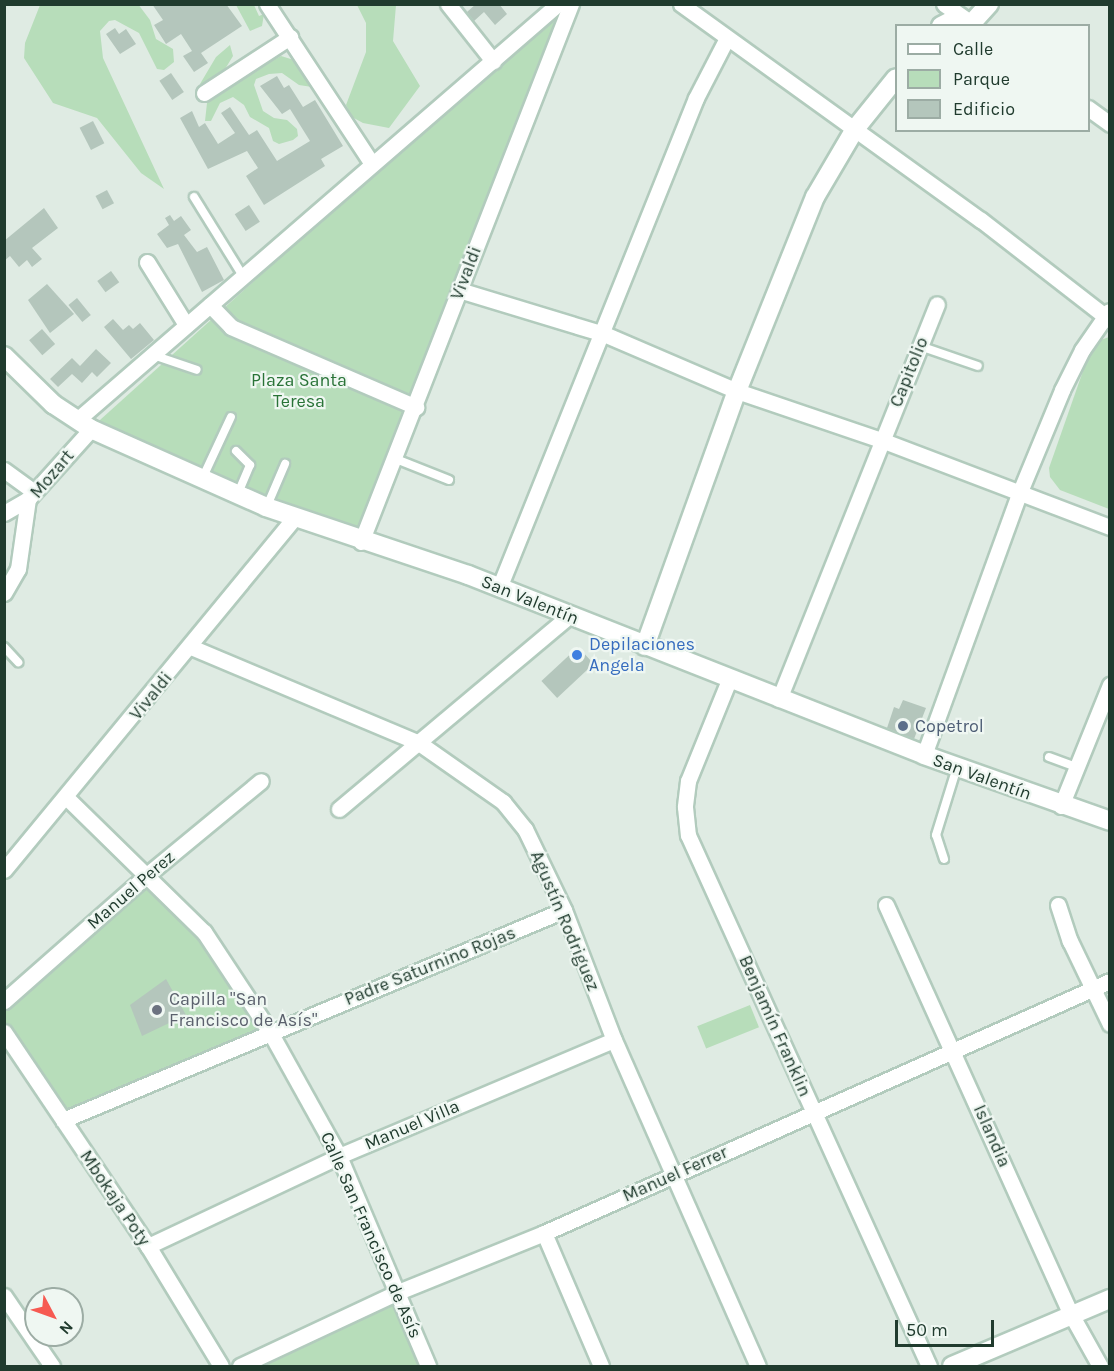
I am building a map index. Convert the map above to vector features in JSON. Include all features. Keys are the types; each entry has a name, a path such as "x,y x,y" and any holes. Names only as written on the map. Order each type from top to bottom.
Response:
{"main road":[{"path":"973,24 989,4"},
{"path":"945,24 951,21 967,24"},
{"path":"645,646 737,391 815,197 855,129 895,80"},
{"name":"San Valentín","path":"4,356 53,404 84,424 266,507 361,542 500,588 924,755 1061,806 1110,821"},
{"path":"952,1366 1110,1299"}],"street":[{"path":"267,4 372,164"},
{"path":"448,4 493,61"},
{"name":"Mozart","path":"4,593 18,569 31,495 84,424 152,355 558,4"},
{"name":"Vivaldi","path":"361,542 396,459 459,290 571,4"},
{"path":"681,4 726,40 981,220 1108,316 1082,350 1062,390 1019,494 924,755"},
{"path":"944,4 971,24"},
{"path":"204,93 290,37"},
{"path":"500,588 604,334 696,98 726,40"},
{"path":"1090,109 1110,124"},
{"path":"147,262 186,325"},
{"path":"459,290 604,334 737,391 881,440 1110,527"},
{"path":"210,304 231,327 416,407"},
{"name":"Capitolio","path":"779,699 881,440 938,304"},
{"path":"4,470 31,495 4,513"},
{"name":"Vivaldi","path":"4,870 67,798 294,518"},
{"path":"339,809 569,616"},
{"name":"Agustín Rodriguez","path":"191,647 419,743 503,802 525,829 564,910 614,1040 758,1366"},
{"name":"Benjamín Franklin","path":"729,680 687,781 685,807 688,835 929,1366"},
{"path":"1061,806 1110,685"},
{"name":"Manuel Perez","path":"4,1001 148,874 261,781"},
{"name":"Calle San Francisco de Asís","path":"67,798 148,874 204,932 270,1032 339,1156 428,1366"},
{"name":"Islandia","path":"886,905 956,1053 1072,1316 1100,1366"},
{"path":"1058,905 1070,941 1110,1024"},
{"name":"Padre Saturnino Rojas","path":"63,1120 564,910"},
{"name":"Manuel Ferrer","path":"240,1366 398,1292 544,1233 673,1174 956,1053 1110,981"},
{"name":"Mbokaja Poty","path":"4,1032 148,1246 221,1366"},
{"name":"Manuel Villa","path":"148,1246 339,1156 614,1040"},
{"path":"544,1233 601,1366"},
{"path":"4,1296 52,1366"}],"lane":[{"path":"194,197 243,276"},
{"path":"920,346 978,366"},
{"path":"152,355 197,370"},
{"path":"202,479 231,417"},
{"path":"236,451 250,465 237,494"},
{"path":"396,459 449,480"},
{"path":"266,507 285,464"},
{"path":"4,647 18,662"},
{"path":"1049,756 1076,767"},
{"path":"944,859 936,835 957,767"}],"green space":[{"path":"138,4 150,20 156,39 173,49 174,62 164,70 157,69 139,33 115,20 109,21 100,31 103,58 164,189 141,173 97,118 53,103 24,58 25,43 40,5"},
{"path":"236,5 254,5 259,16 264,14 262,26 250,31"},
{"path":"357,5 396,5 393,41 420,86 389,128 363,123 352,117 346,105 366,52 366,23"},
{"name":"Plaza Santa Teresa","path":"560,5 563,5 363,536 90,429"},
{"path":"230,45 233,56 222,74 235,80 281,56 294,60 312,79 312,87 299,85 282,73 269,74 256,79 254,85 263,111 274,118 287,120 297,129 298,136 293,140 279,144 273,141 269,128 250,117 244,105 233,97 220,103 211,121 205,121 208,94 200,84 216,57"},
{"path":"1109,337 1109,509 1060,490 1050,477 1049,468 1090,351 1098,341"},
{"path":"144,879 182,914 268,1032 63,1120 5,1032 4,1001"},
{"path":"750,1005 759,1027 706,1049 697,1026"},
{"path":"398,1292 428,1366 240,1366"}],"building":[{"path":"152,4 226,4 242,26 201,53 208,63 194,72 183,56 192,51 181,34 166,44 154,25 163,20"},
{"path":"476,4 499,4 507,14 495,25 484,12 474,21 467,12"},
{"path":"115,28 119,34 126,29 136,44 120,54 106,34"},
{"path":"171,73 184,92 172,100 159,81"},
{"path":"277,76 284,88 289,85 303,107 315,100 343,146 321,159 325,166 264,205 246,176 258,168 247,151 208,169 180,118 192,111 199,127 205,123 218,144 235,133 221,113 230,107 249,135 257,130 277,161 310,141 290,109 282,114 260,86"},
{"path":"93,121 104,143 91,150 80,128"},
{"path":"107,190 114,203 103,209 96,196"},
{"path":"249,205 260,222 246,231 235,214"},
{"path":"44,208 58,228 32,248 42,259 32,267 27,260 19,267 10,256 4,261 4,241"},
{"path":"170,215 174,221 181,216 191,230 184,235 197,252 207,247 224,280 202,292 178,244 167,248 157,234 169,225 165,218"},
{"path":"111,271 119,282 105,292 97,281"},
{"path":"47,284 74,314 50,333 28,300"},
{"path":"77,298 91,315 82,322 68,305"},
{"path":"113,319 123,330 129,325 133,329 140,323 154,340 131,359 104,327"},
{"path":"42,329 55,344 42,355 29,340"},
{"path":"96,349 111,363 97,377 92,372 82,383 72,374 58,387 50,379 72,358 80,366"},
{"path":"578,647 594,664 557,698 541,681"},
{"name":"Copetrol","path":"903,700 926,708 914,739 887,728 894,707 899,709"},
{"name":"Capilla \"San Francisco de Asís\"","path":"166,979 186,1015 142,1036 130,1005"}],"place":[{"name":"Depilaciones Angela","path":"577,655"},
{"name":"Copetrol","path":"903,726"},
{"name":"Capilla \"San Francisco de Asís\"","path":"157,1010"}]}
